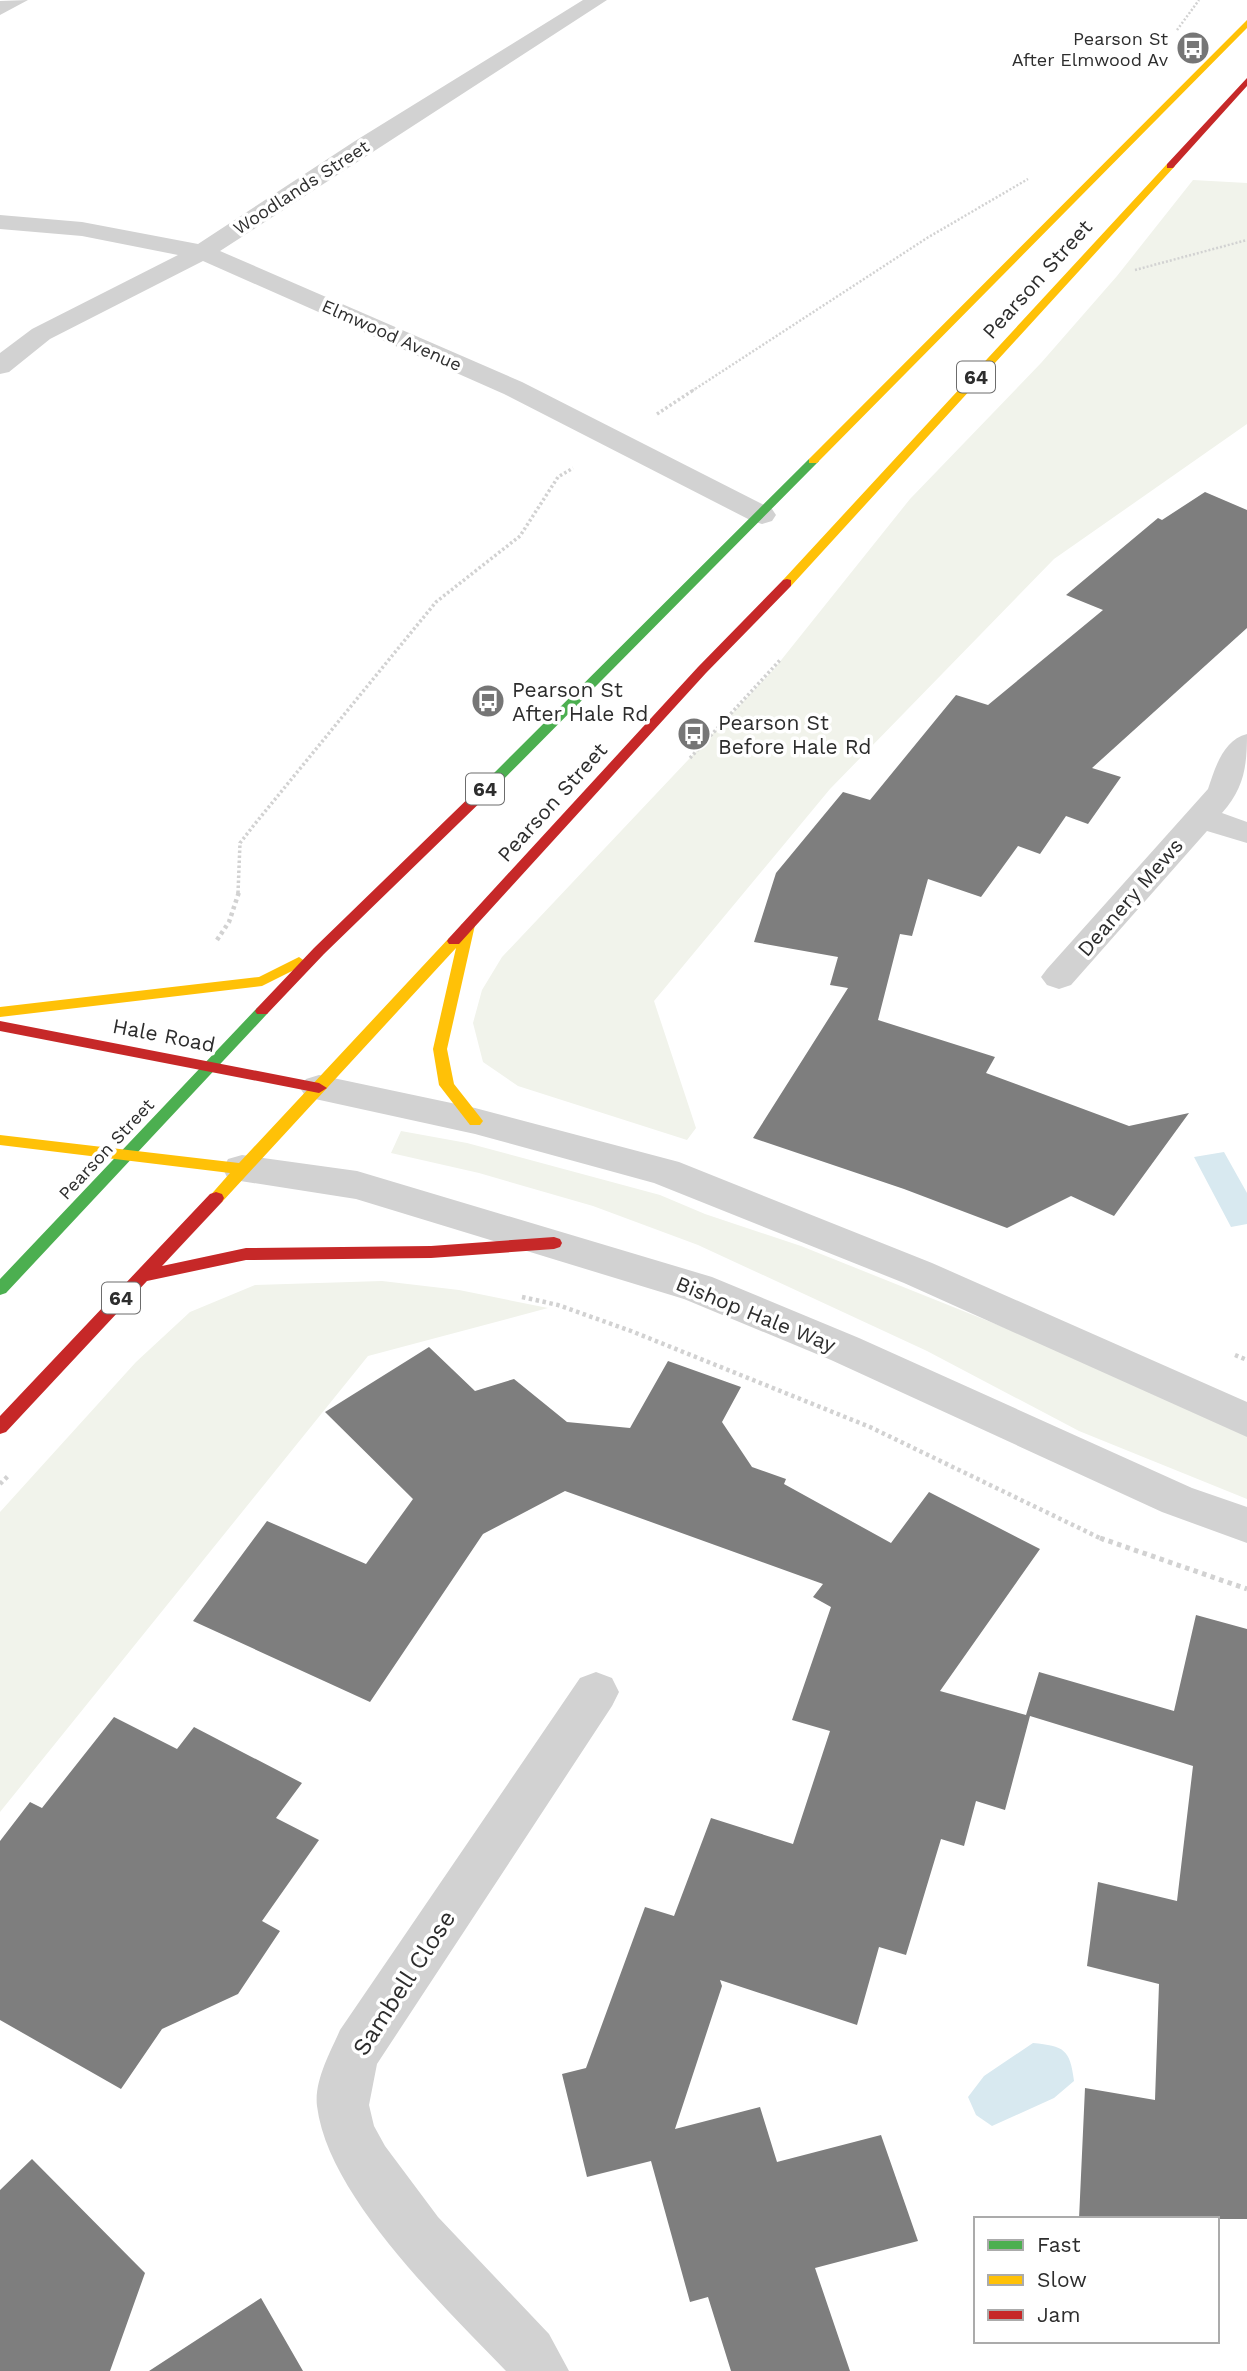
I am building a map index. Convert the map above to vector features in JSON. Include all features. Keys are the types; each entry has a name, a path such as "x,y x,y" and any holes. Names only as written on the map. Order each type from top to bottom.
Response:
{"main road":[{"name":"Pearson Street","path":"0,1289 319,951 762,515 1247,23"},
{"name":"Pearson Street","path":"0,1427 319,1088 702,670 836,531 1247,81"},
{"path":"468,925 440,1049 447,1085 475,1121"},
{"path":"0,1012 262,981 319,951"},
{"name":"Hale Road","path":"0,1026 319,1088"},
{"path":"0,1140 242,1169"},
{"path":"143,1276 246,1254 299,1251 430,1252 554,1243"}],"street":[{"path":"0,9 18,0"},
{"name":"Woodlands Street","path":"0,366 41,334 202,252 363,146 597,0"},
{"name":"Elmwood Avenue","path":"0,222 82,229 202,252 513,388 762,515"},
{"name":"Deanery Mews","path":"1059,977 1223,792 1236,757 1247,744"},
{"path":"1200,817 1247,833"},
{"path":"319,1088 475,1121 665,1172 918,1273 1247,1420"},
{"name":"Bishop Hale Way","path":"242,1169 357,1185 698,1288 845,1349 1177,1500 1247,1525"},
{"name":"Sambell Close","path":"541,2371 530,2354 438,2259 363,2162 350,2135 343,2105 347,2074 358,2048 596,1692"}],"path":[{"path":"1173,35 1199,0"},
{"path":"190,989 193,974 229,922 239,891 240,843 436,602 520,536 558,477 927,238 1032,177"},
{"path":"1059,287 1247,240"},
{"path":"511,1294 558,1305 631,1331 870,1427 1102,1539 1247,1588"},
{"path":"0,1484 17,1466"}],"shaded area":[{"path":"1193,180 1247,183 1247,424 1054,559 830,789 654,1001 696,1128 687,1140 518,1086 483,1062 473,1023 482,990 502,957 774,669 910,499 1041,363 1117,276"},
{"path":"401,1131 467,1143 660,1195 705,1214 801,1246 1048,1345 1247,1434 1247,1499 1079,1431 927,1351 698,1245 593,1206 479,1173 391,1153"},
{"path":"1224,1152 1247,1193 1247,1224 1231,1227 1194,1157"},
{"path":"382,1281 459,1290 548,1308 368,1356 0,1812 0,1512 136,1362 190,1312 255,1285"},
{"path":"1033,2043 1064,2051 1070,2062 1074,2081 1054,2098 992,2126 976,2115 968,2097 984,2076"}],"building":[{"path":"1205,492 1247,510 1247,628 1092,768 1121,777 1088,824 1066,816 1040,854 1018,846 981,897 928,879 912,936 900,934 878,1020 995,1057 986,1073 1129,1126 1189,1113 1114,1216 1071,1196 1007,1228 904,1189 753,1138 848,988 830,985 838,957 754,942 776,873 843,792 870,800 956,695 988,705 1103,610 1066,595 1158,518 1162,520"},
{"path":"429,1347 475,1391 514,1379 567,1422 630,1428 668,1361 741,1387 722,1422 752,1467 786,1479 784,1484 891,1543 929,1492 1040,1549 940,1691 1026,1715 1039,1672 1174,1711 1196,1615 1247,1629 1247,2219 1079,2217 1085,2088 1155,2100 1159,1984 1087,1966 1098,1882 1177,1901 1193,1766 1030,1716 1005,1810 976,1801 964,1846 941,1839 906,1955 879,1947 857,2025 720,1980 722,1986 675,2129 760,2107 777,2162 881,2135 918,2241 815,2268 850,2371 731,2371 708,2297 690,2302 651,2161 587,2177 562,2074 586,2068 645,1907 674,1916 711,1818 793,1844 830,1731 792,1720 831,1607 813,1597 823,1584 565,1491 483,1534 370,1702 193,1621 267,1521 366,1564 413,1499 325,1412"},
{"path":"114,1717 177,1749 194,1727 302,1783 276,1818 319,1840 262,1921 280,1931 238,1994 162,2029 121,2089 0,2020 0,1841 30,1802 42,1808"},
{"path":"32,2159 145,2273 110,2371 0,2371 0,2190"},
{"path":"261,2298 303,2371 149,2371"}],"traffic: fast":[{"path":"488,787 813,461"},
{"path":"0,1289 262,1011"}],"traffic: slow":[{"path":"813,461 1247,23"},
{"path":"787,583 1170,166"},
{"path":"468,925 440,1049 447,1085 475,1121"},
{"path":"216,1198 454,941"},
{"path":"0,1012 262,981 299,962"},
{"path":"0,1140 242,1169"}],"traffic: jam":[{"path":"1170,166 1247,81"},
{"path":"454,941 702,670 787,583"},
{"path":"262,1011 319,951 488,787"},
{"path":"0,1026 319,1088"},
{"path":"0,1427 216,1198"},
{"path":"143,1276 246,1254 431,1252 554,1243"}],"place":[{"name":"Pearson St After Elmwood Av","path":"1193,48"},
{"name":"Pearson St After Hale Rd","path":"488,701"},
{"name":"Pearson St Before Hale Rd","path":"694,734"}]}
